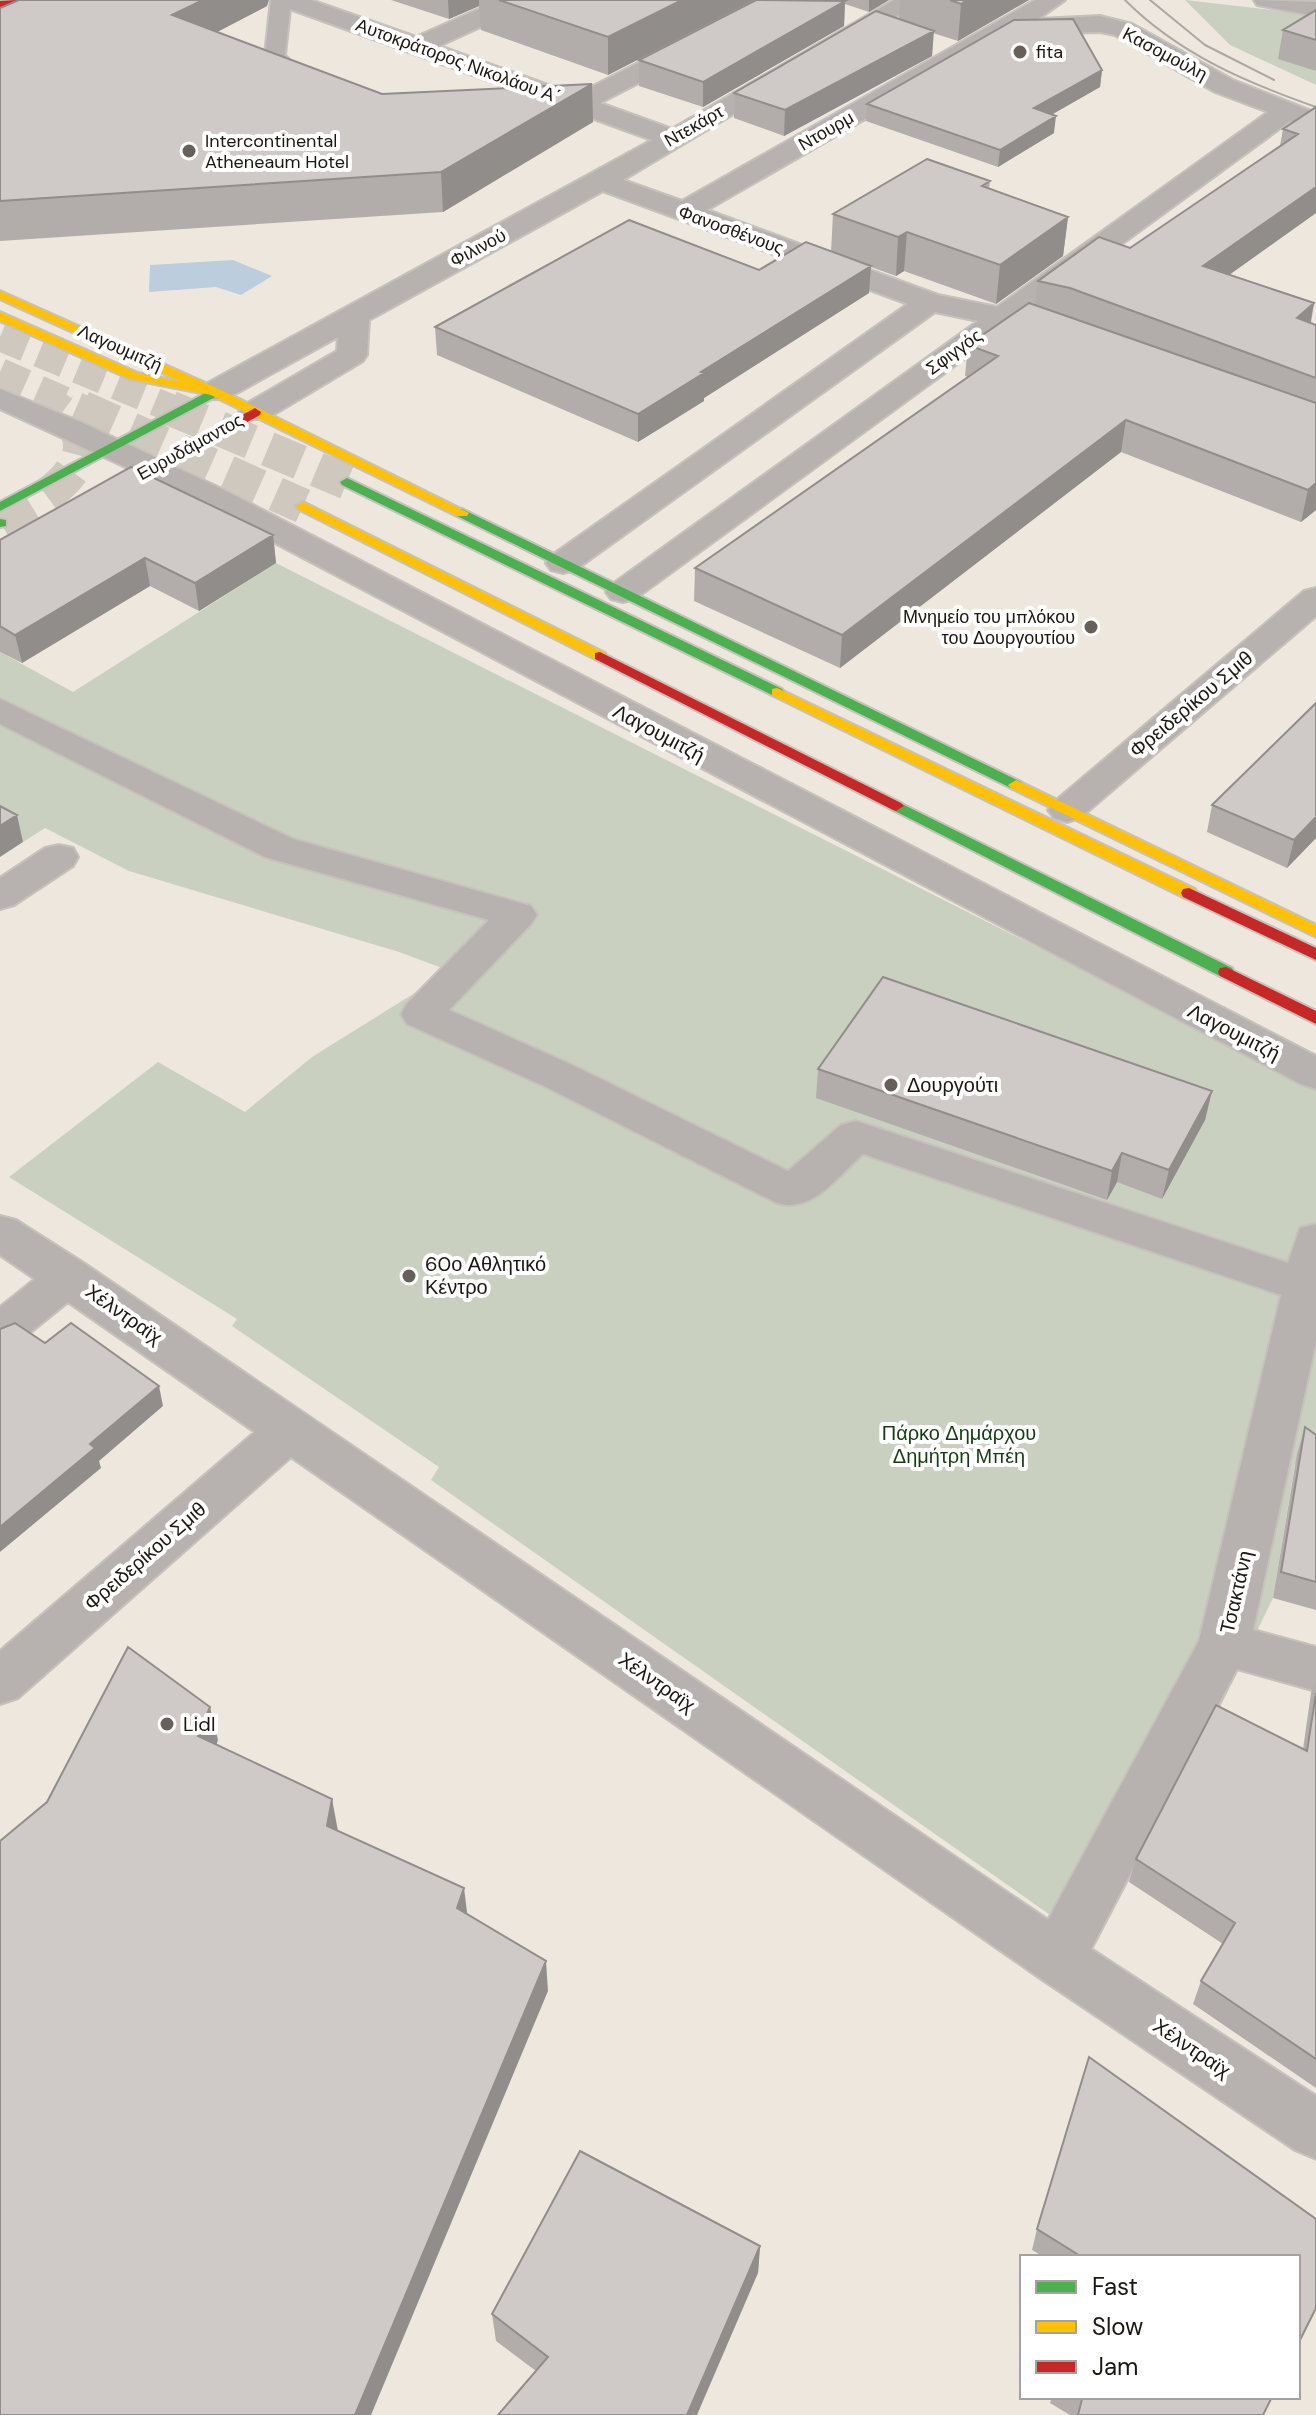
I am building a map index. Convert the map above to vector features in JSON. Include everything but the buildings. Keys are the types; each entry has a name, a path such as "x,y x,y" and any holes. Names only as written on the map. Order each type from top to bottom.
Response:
{"main road":[{"path":"0,5 12,0"},
{"name":"Λαγουμιτζή","path":"0,295 215,392 1316,932"},
{"path":"0,316 134,376 215,392"},
{"name":"Ευρυδάμαντος","path":"0,507 215,392"},
{"name":"Ευρυδάμαντος","path":"0,554 255,412"},
{"path":"347,482 1316,955"},
{"name":"Λαγουμιτζή","path":"303,506 1316,1018"}],"street":[{"name":"Αυτοκράτορος Νικολάου Α΄","path":"288,0 672,138"},
{"path":"416,47 519,0"},
{"path":"578,104 779,0"},
{"name":"Ντεκάρτ","path":"601,181 912,0"},
{"name":"Ντουρμ","path":"682,213 1053,0"},
{"path":"1266,0 1316,9"},
{"path":"846,15 897,32"},
{"name":"Κασομούλη","path":"1006,27 1100,24 1123,29 1224,86 1284,113 1316,122"},
{"path":"923,41 962,54"},
{"name":"Σφιγγός","path":"623,592 1284,113"},
{"name":"Φανοσθένους","path":"601,181 930,302 1054,328"},
{"name":"Φιλινού","path":"215,392 601,181"},
{"path":"563,563 930,302"},
{"path":"255,412 352,355 354,314"},
{"name":"Λαγουμιτζή","path":"0,398 115,447 1316,1074"},
{"name":"Φρειδερίκου Σμιθ","path":"1067,810 1316,598"},
{"path":"0,710 279,848 517,915 421,1014 557,1075 792,1192 856,1136 1311,1263"},
{"path":"0,896 59,857"},
{"name":"Χέλντραϊχ","path":"0,1232 69,1276 1057,1958 1316,2130"},
{"name":"Τσακτάνη","path":"1057,1958 1224,1644 1311,1263"},
{"path":"0,1332 69,1276"},
{"name":"Φρειδερίκου Σμιθ","path":"0,1682 290,1429"},
{"path":"1224,1644 1316,1669"}],"lane":[{"path":"281,0 275,55 287,72 330,88"},
{"path":"533,110 578,104"}],"green space":[{"path":"1185,0 1316,15 1316,85 1230,45"},
{"name":"Πάρκο Δημάρχου Δημήτρη Μπέη","path":"276,563 1316,1088 1316,1468 1295,1464 1273,1598 1209,1730 1093,1945 431,1480 439,1467 232,1326 237,1319 9,1177 158,1062 245,1112 312,1057 450,971 399,952 129,871 45,828 23,842 0,829 0,652 73,692"}],"water":[{"path":"233,260 272,276 241,295 216,287 149,292 150,265"}],"tunnel":[{"path":"0,337 175,410"},
{"path":"0,372 86,410"},
{"path":"49,399 64,410"},
{"path":"1,523 53,491 77,462 81,446 76,428 61,408"},
{"path":"82,408 303,506"},
{"path":"170,408 347,482"}],"tram line":[{"path":"1125,0 1190,51 1239,76 1316,107"},
{"path":"1150,0 1205,45 1274,80"}],"traffic: fast":[{"path":"0,507 215,392"},
{"path":"347,482 777,692"},
{"path":"462,513 1016,785"},
{"path":"896,806 1226,972"}],"traffic: slow":[{"path":"0,295 215,392 462,513"},
{"path":"0,316 134,376 215,392"},
{"path":"303,506 600,656"},
{"path":"777,692 1189,893"},
{"path":"1016,785 1316,932"}],"traffic: jam":[{"path":"0,5 12,0"},
{"path":"0,554 255,412"},
{"path":"600,656 896,806"},
{"path":"1189,893 1316,955"},
{"path":"1226,972 1316,1018"}],"place":[{"name":"fita","path":"1020,52"},
{"name":"Intercontinental Atheneaum Hotel","path":"189,151"},
{"name":"Μνημείο του μπλόκου του Δουργουτίου","path":"1091,627"},
{"name":"Δουργούτι","path":"891,1085"},
{"name":"60ο Αθλητικό Κέντρο","path":"409,1276"},
{"name":"Lidl","path":"167,1724"}]}
